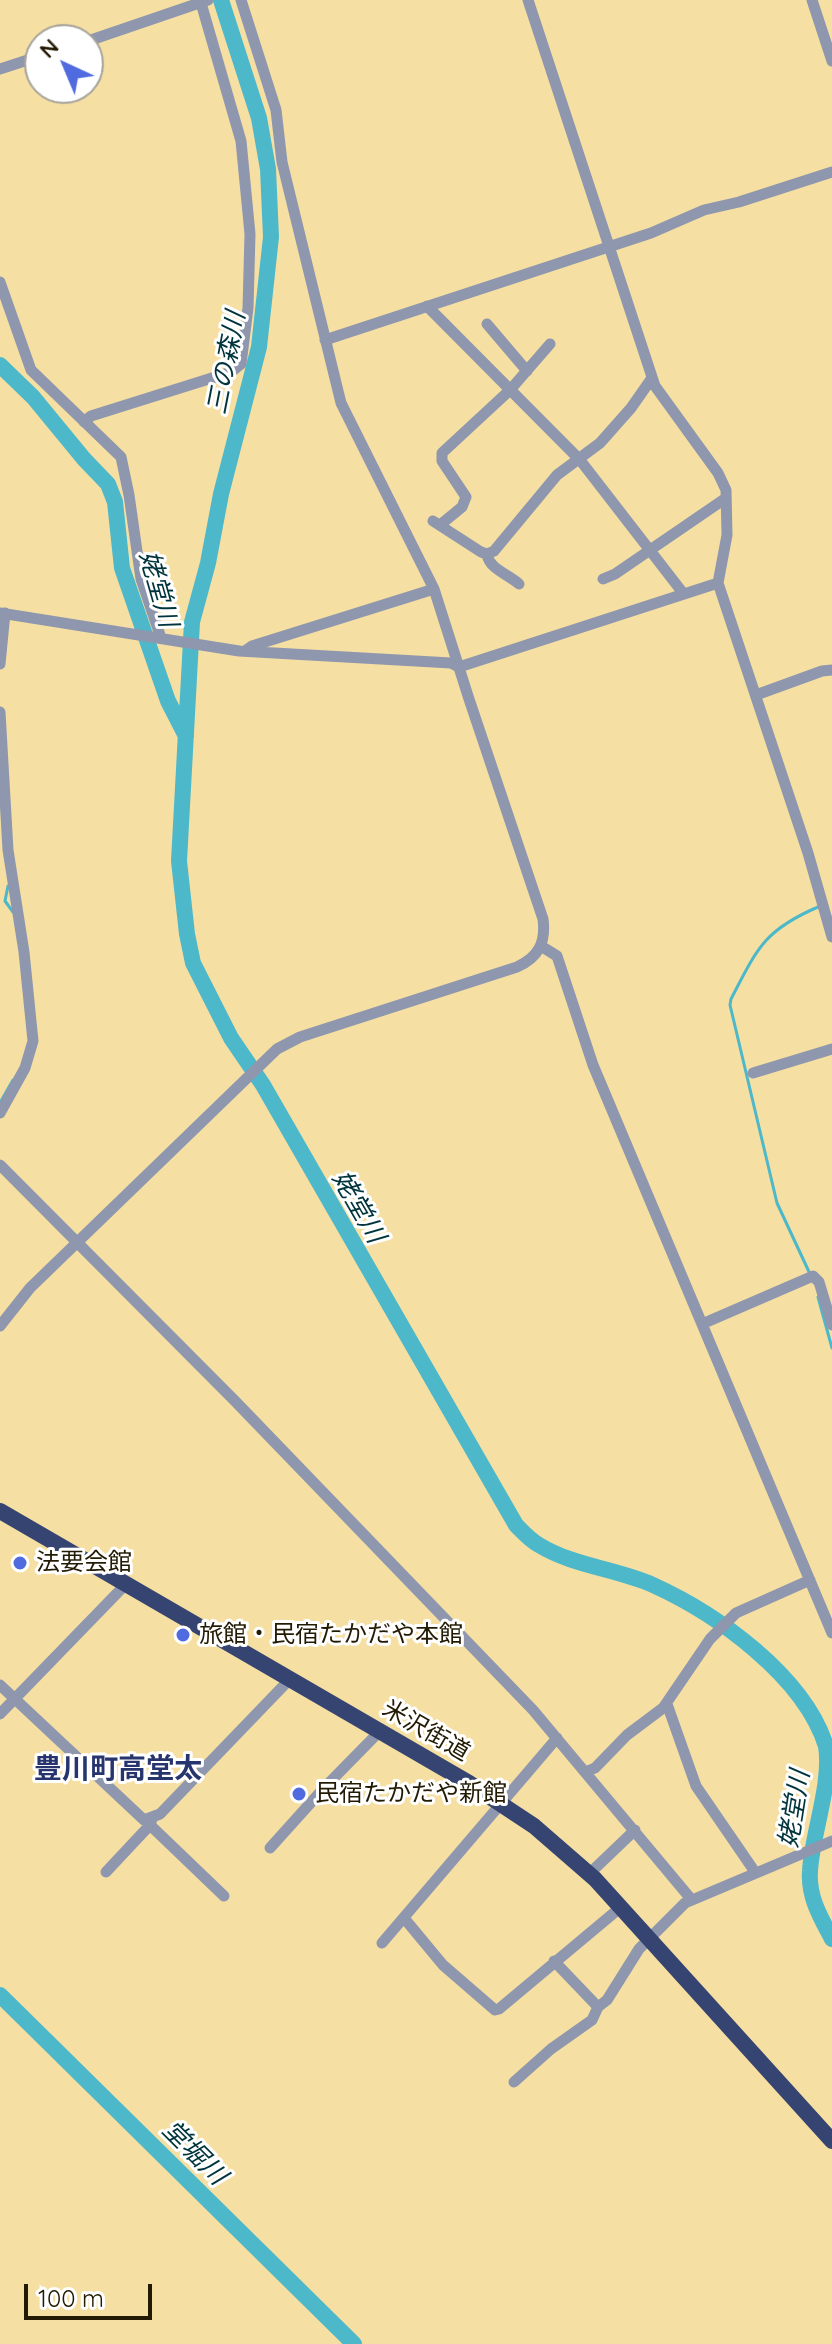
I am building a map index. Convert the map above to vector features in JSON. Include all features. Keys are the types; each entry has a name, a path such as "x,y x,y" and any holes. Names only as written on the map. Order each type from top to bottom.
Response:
{"highway":[{"name":"米沢街道","path":"0,1511 501,1804 544,1834 621,1907 832,2141"}],"street":[{"path":"0,1326 24,1295 288,1041 517,967 528,962 541,946 545,929 434,589 341,403 282,162 276,110 241,0"},
{"path":"528,0 655,386 718,473 726,498 727,535 718,583 808,853 832,937"},
{"path":"812,0 832,61"},
{"path":"84,422 91,416 231,372 241,364 248,308 250,234 243,154 205,1 104,36"},
{"path":"0,69 24,61"},
{"path":"325,340 651,233 704,210 730,205 832,172"},
{"path":"0,282 27,364 121,457 141,579 163,639"},
{"path":"427,306 580,460 683,593"},
{"path":"487,324 527,371"},
{"path":"519,584 494,567 487,554 437,523 462,507 466,497 442,461 442,453 510,390 550,344"},
{"path":"487,554 496,550 514,530 557,475 600,443 652,378"},
{"path":"603,579 615,574 726,498"},
{"path":"0,664 2,613 244,651 451,663 459,667 718,583"},
{"path":"244,651 434,589"},
{"path":"756,695 832,670"},
{"path":"0,712 8,850 24,952 33,1041 25,1068 0,1113"},
{"path":"541,946 557,956 593,1065 832,1633"},
{"path":"753,1073 832,1049"},
{"path":"0,1165 533,1710 691,1899"},
{"path":"702,1324 813,1276 819,1282 832,1325"},
{"path":"585,1772 595,1768 627,1735 667,1704 713,1635 736,1613 810,1580"},
{"path":"0,1714 126,1584"},
{"path":"106,1872 290,1679"},
{"path":"0,1685 137,1816 151,1822 224,1896"},
{"path":"667,1704 696,1786 755,1872"},
{"path":"270,1848 379,1732"},
{"path":"382,1943 557,1738"},
{"path":"589,1874 635,1830"},
{"path":"514,2082 551,2049 592,2020 598,2007 607,2000 649,1937 691,1899 831,1841"},
{"path":"404,1918 443,1965 495,2010 621,1907"},
{"path":"554,1961 598,2007"}],"waterway":[{"name":"姥堂川","path":"221,0 259,118 268,169 271,237 259,347 192,622 179,861 193,963 231,1038 263,1085 516,1525 533,1541 552,1552 625,1575 678,1597 755,1650 799,1695 815,1720 826,1746 826,1776 810,1881 816,1907 832,1939"},
{"name":"姥堂川","path":"0,365 33,397 108,484 115,502 122,568 168,701 186,736"},
{"path":"8,886 5,901 13,912"},
{"path":"810,1274 777,1203 730,1005 748,967 764,943 785,924 818,907"},
{"path":"1,1101 13,1080"},
{"path":"818,1297 832,1348"},
{"name":"堂堀川","path":"0,1995 354,2344"}],"place":[{"name":"法要会館","path":"20,1563"},
{"name":"旅館・民宿たかだや本館","path":"183,1635"},
{"name":"民宿たかだや新館","path":"299,1794"}],"district":[{"name":"豊川町高堂太","path":"118,1770"}],"water label":[{"name":"三の森川","path":"227,363"}]}
